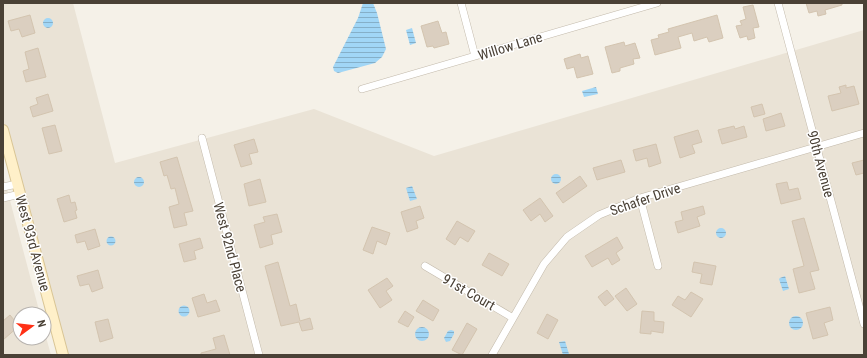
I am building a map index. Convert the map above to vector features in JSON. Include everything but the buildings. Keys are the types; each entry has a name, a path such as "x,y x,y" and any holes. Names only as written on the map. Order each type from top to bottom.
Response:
{"street":[{"path":"461,3 475,56"},
{"name":"Willow Lane","path":"362,89 466,60 475,56 657,3"},
{"name":"90th Avenue","path":"778,3 864,324"},
{"name":"West 93rd Avenue","path":"3,130 64,355"},
{"name":"Schafer Drive","path":"492,355 544,264 567,237 599,215 640,198 864,133"},
{"name":"West 92nd Place","path":"202,138 259,355"},
{"path":"3,187 19,189"},
{"path":"3,198 19,189"},
{"path":"640,198 658,266"},
{"name":"91st Court","path":"425,266 514,318"}],"shaded area":[{"path":"3,3 73,3 115,163 314,109 434,156 864,30 864,355 63,355 52,314 52,306 50,306 3,130"},
{"path":"3,174 38,306 12,306 12,346 48,346 51,355 3,355"}],"water":[{"path":"363,3 373,3 386,49 382,57 375,63 338,73 334,71 333,67 358,18"},
{"path":"48,18 53,23 48,28 43,23"},
{"path":"412,28 416,43 410,45 406,30"},
{"path":"596,87 598,94 584,97 582,91"},
{"path":"554,174 558,174 560,175 560,183 554,184 551,181 551,177"},
{"path":"139,177 144,182 139,187 134,182"},
{"path":"412,186 417,199 410,201 406,188"},
{"path":"719,228 723,228 725,229 725,237 719,238 716,235 716,231"},
{"path":"111,236 116,241 111,246 106,241"},
{"path":"785,276 789,289 783,291 779,279"},
{"path":"182,306 186,306 188,307 188,315 182,316 179,313 179,309"},
{"path":"796,316 801,318 803,323 801,328 796,330 791,328 789,323 791,318"},
{"path":"422,327 427,329 429,334 427,339 422,341 417,339 415,334 417,329"},
{"path":"448,331 454,331 454,334 450,341 446,342 444,338"},
{"path":"565,341 569,354 563,355 559,342"}]}
